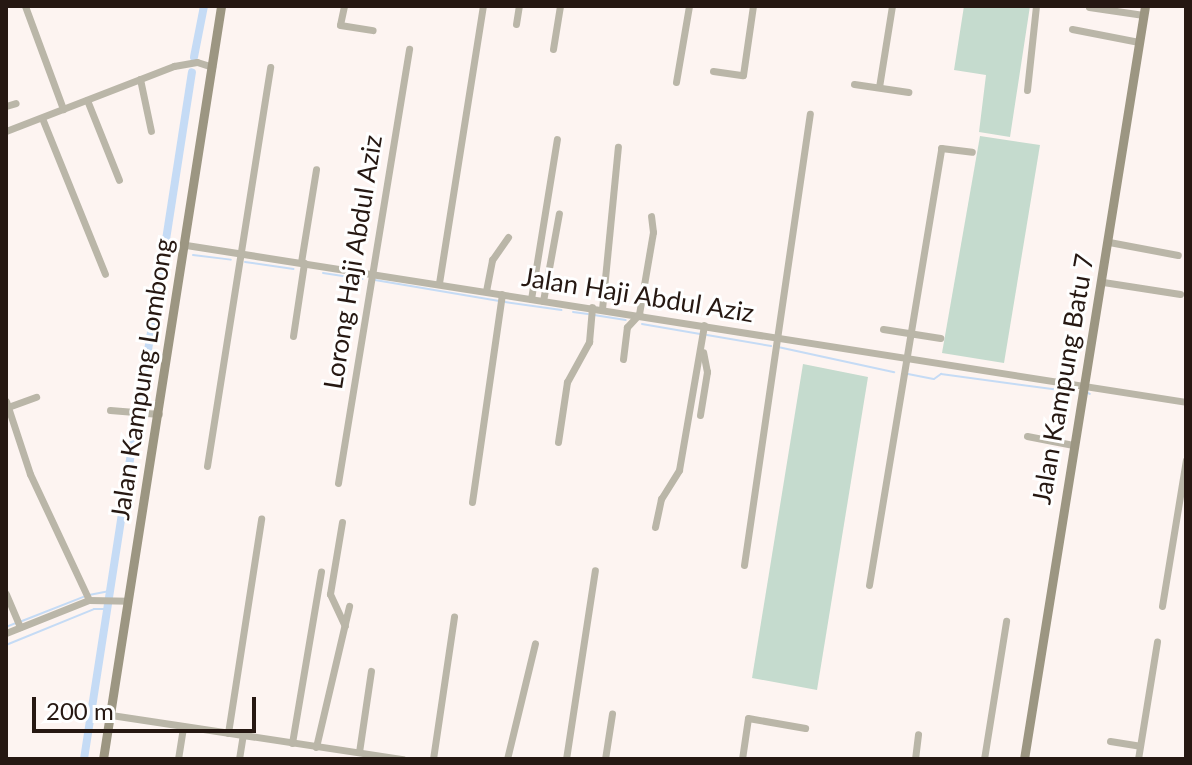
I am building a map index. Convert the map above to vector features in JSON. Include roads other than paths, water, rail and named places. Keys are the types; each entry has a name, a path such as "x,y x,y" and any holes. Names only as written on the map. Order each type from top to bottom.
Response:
{"street":[{"path":"25,6 63,109"},
{"name":"Jalan Kampung Lombong","path":"103,759 111,715 123,600 159,414 186,245 208,66 221,6"},
{"path":"344,6 340,25 373,30"},
{"path":"439,283 483,6"},
{"path":"516,24 519,6"},
{"path":"553,49 560,6"},
{"path":"676,82 689,6"},
{"path":"713,71 743,75 753,6"},
{"path":"879,87 892,6"},
{"path":"1027,90 1036,6"},
{"path":"1089,7 1144,11"},
{"name":"Jalan Kampung Batu 7","path":"1024,759 1073,445 1103,282 1144,11"},
{"path":"1072,29 1139,42"},
{"name":"Lorong Haji Abdul Aziz","path":"338,483 409,49"},
{"path":"6,131 174,66 208,66"},
{"path":"207,466 270,67"},
{"path":"140,79 151,131"},
{"path":"854,84 908,92"},
{"path":"87,100 119,180"},
{"path":"6,106 16,103"},
{"path":"744,565 763,457 774,344 810,114"},
{"path":"42,118 105,274"},
{"path":"531,299 557,139"},
{"path":"602,309 618,147"},
{"path":"869,585 941,148 972,152"},
{"path":"293,336 316,169"},
{"path":"543,301 559,213"},
{"path":"623,359 627,327 639,314 651,216"},
{"path":"486,291 492,260 508,237"},
{"path":"1109,242 1178,255"},
{"name":"Jalan Haji Abdul Aziz","path":"186,245 439,283 591,312 602,309 639,314 774,344 907,360 1186,402"},
{"path":"1103,282 1180,294"},
{"path":"472,502 502,295"},
{"path":"558,442 567,382 589,342 591,312"},
{"path":"655,527 661,499 679,470 692,378 703,352 704,327"},
{"path":"883,329 940,338"},
{"path":"700,415 707,372 703,352"},
{"path":"36,397 7,404 30,474 88,597"},
{"path":"110,410 159,414"},
{"path":"1027,436 1073,445"},
{"path":"1162,606 1186,460"},
{"path":"228,733 261,519"},
{"path":"342,522 330,594 345,626"},
{"path":"566,759 595,570"},
{"path":"292,743 321,571"},
{"path":"6,594 19,624"},
{"path":"6,633 19,624 88,597 123,600"},
{"path":"316,747 349,606"},
{"path":"433,759 454,617"},
{"path":"984,759 1006,621"},
{"path":"1138,759 1157,642"},
{"path":"507,759 535,643"},
{"path":"361,755 371,671"},
{"path":"605,759 612,714"},
{"path":"111,715 403,759"},
{"path":"742,759 748,718 805,728"},
{"path":"178,759 183,726"},
{"path":"915,759 918,734"},
{"path":"239,759 243,735"},
{"path":"1110,741 1140,746"}],"waterway":[{"path":"194,57 204,6"},
{"path":"161,272 192,72"},
{"path":"193,255 231,260"},
{"path":"245,262 294,269"},
{"path":"323,273 363,279"},
{"path":"375,280 499,301"},
{"path":"139,404 159,285"},
{"path":"505,302 561,310"},
{"path":"573,312 588,314"},
{"path":"594,315 626,320"},
{"path":"642,324 700,334"},
{"path":"707,335 771,346"},
{"path":"778,347 894,372"},
{"path":"908,374 934,379 941,374 1075,392"},
{"path":"127,478 137,417"},
{"path":"84,759 126,489"},
{"path":"89,595 110,591"},
{"path":"22,621 83,597"},
{"path":"6,645 94,609 107,609"},
{"path":"6,627 16,623"}]}
